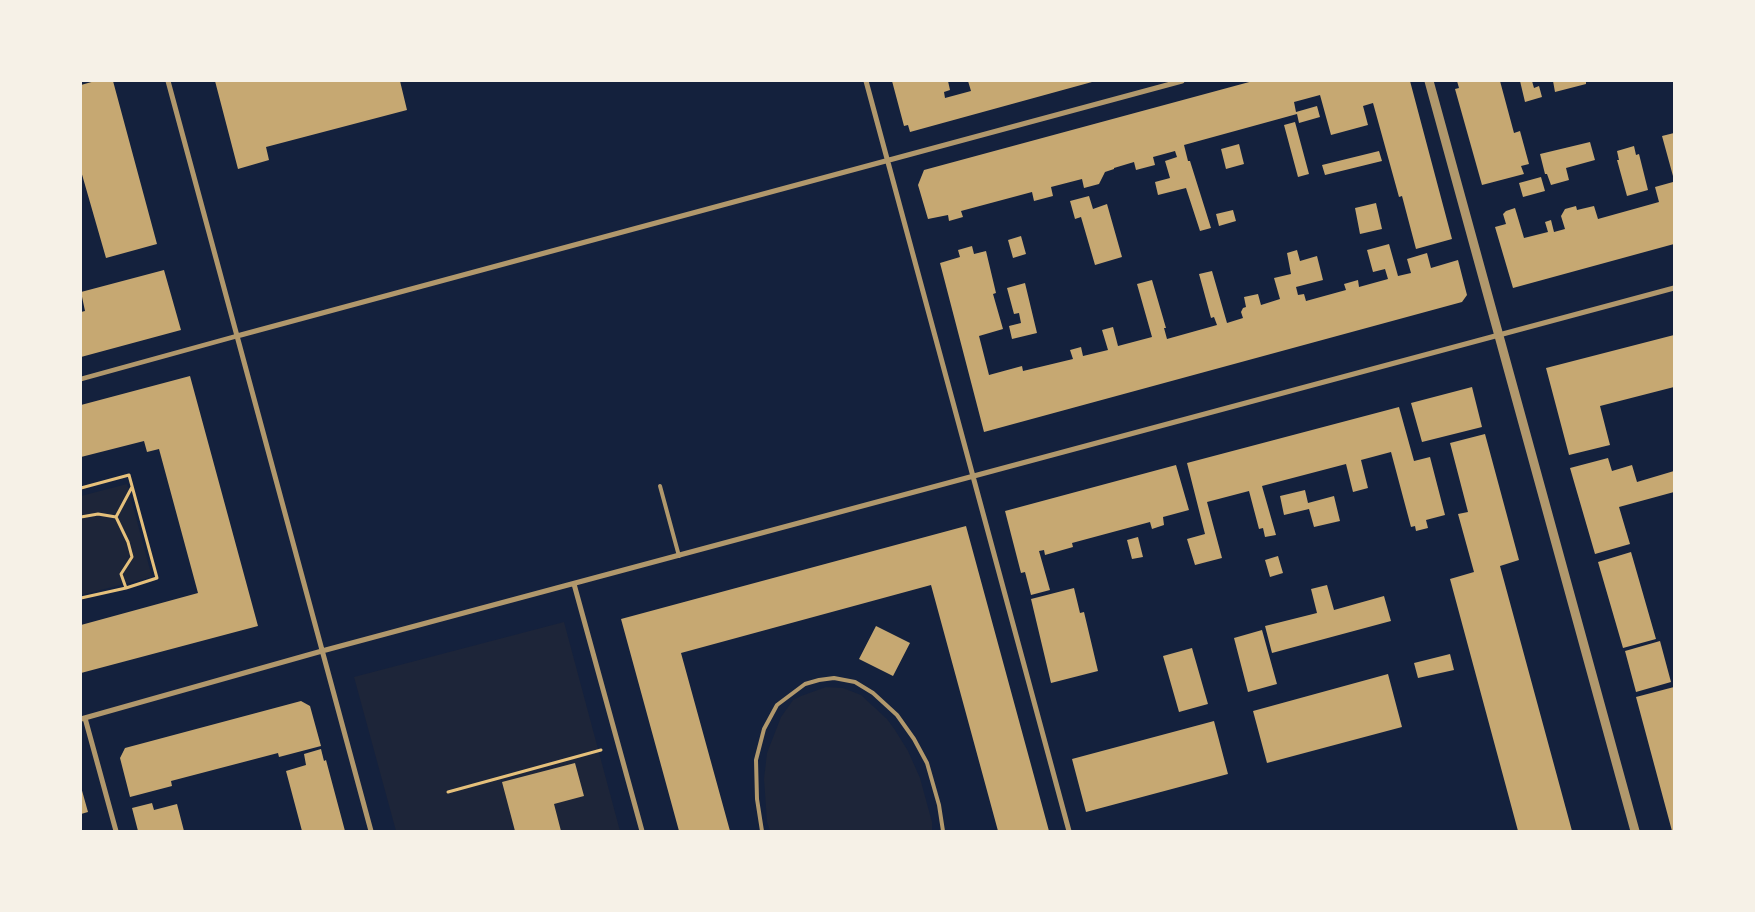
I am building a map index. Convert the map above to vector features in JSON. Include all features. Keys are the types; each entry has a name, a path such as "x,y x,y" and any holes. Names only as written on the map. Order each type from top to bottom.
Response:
{"street":[{"path":"168,81 371,831"},
{"path":"866,81 1069,831"},
{"path":"81,379 1182,81"},
{"path":"1429,81 1635,831"},
{"path":"116,831 83,718 1674,288"},
{"path":"574,584 642,831"}],"lane":[{"path":"660,486 679,556"},
{"path":"762,831 757,799 756,760 764,729 777,705 805,684 834,678 855,682 873,693 897,715 914,739 926,763 939,804 943,831"}],"path":[{"path":"81,488 129,475 157,578 126,588 81,598"},
{"path":"116,517 133,487"},
{"path":"81,517 98,514 116,517"},
{"path":"116,517 128,542 132,557 121,574 126,588"},
{"path":"448,792 618,745"}],"shaded area":[{"path":"127,484 152,577 81,595 81,496"},
{"path":"564,622 620,831 396,831 354,677"},
{"path":"826,687 843,688 861,695 887,719 908,751 920,778 932,822 932,831 770,831 767,822 764,779 767,753 781,717 793,700"}],"building":[{"path":"95,81 113,81 157,244 106,258 81,171 81,85"},
{"path":"215,81 400,81 407,110 266,147 269,160 238,169"},
{"path":"892,81 948,81 950,90 944,92 945,98 971,91 968,81 1092,82 910,132 908,125 904,126"},
{"path":"1253,81 1410,81 1452,239 1416,249 1402,196 1399,197 1373,103 1363,106 1368,125 1331,135 1320,95 1294,102 1296,112 1317,106 1320,117 1299,123 1297,114 1184,145 1211,228 1200,231 1186,188 1158,195 1155,182 1170,178 1165,161 1177,157 1175,151 1153,157 1155,165 1136,170 1134,162 1114,168 1105,172 1099,184 1084,188 1082,179 1051,187 1053,196 1034,201 1032,192 961,211 963,217 949,221 948,215 928,219 918,185 924,170"},
{"path":"1457,81 1500,81 1514,133 1520,131 1529,164 1521,166 1524,174 1482,185 1455,89 1459,88"},
{"path":"1520,81 1532,81 1534,88 1539,86 1542,97 1525,102"},
{"path":"1553,81 1586,81 1586,84 1555,92"},
{"path":"1295,122 1309,174 1298,177 1284,125"},
{"path":"1674,133 1674,176 1673,176 1662,136"},
{"path":"1590,142 1595,160 1566,168 1569,180 1551,185 1547,174 1545,174 1540,154"},
{"path":"1239,144 1244,164 1226,169 1221,149"},
{"path":"1634,146 1636,155 1639,154 1648,190 1627,196 1617,160 1619,160 1617,151"},
{"path":"1379,151 1382,161 1325,175 1322,165"},
{"path":"1541,177 1545,191 1523,197 1519,183"},
{"path":"1673,182 1674,244 1513,288 1495,227 1506,224 1503,214 1506,211 1515,208 1524,238 1548,232 1545,222 1551,220 1554,232 1565,229 1561,216 1565,209 1576,206 1577,210 1594,206 1598,219 1659,202 1655,187"},
{"path":"1089,196 1093,209 1107,204 1122,257 1095,265 1081,217 1075,219 1070,201"},
{"path":"1376,203 1382,229 1360,234 1355,208"},
{"path":"1233,210 1236,221 1219,226 1216,214"},
{"path":"1021,236 1026,254 1013,258 1008,240"},
{"path":"1389,244 1398,276 1411,273 1407,259 1427,253 1431,268 1458,260 1467,295 1462,302 984,432 940,263 960,257 958,250 972,246 974,254 986,251 996,293 993,294 1003,329 979,336 989,375 1022,366 1023,371 1073,359 1070,350 1081,347 1083,356 1108,350 1102,330 1113,327 1118,346 1152,337 1137,284 1152,280 1166,328 1164,328 1167,339 1217,325 1214,317 1211,318 1199,274 1212,271 1227,323 1243,318 1241,312 1246,307 1244,297 1258,294 1261,305 1280,299 1274,278 1291,274 1287,253 1297,250 1300,261 1317,256 1323,280 1296,287 1298,295 1304,294 1306,301 1346,290 1344,284 1358,280 1359,287 1388,279 1385,269 1373,272 1367,250"},
{"path":"164,270 181,330 81,357 81,312 85,311 81,292"},
{"path":"1025,283 1037,333 1012,339 1009,326 1021,323 1019,313 1014,314 1007,288"},
{"path":"1674,335 1674,387 1600,406 1610,445 1569,455 1546,368"},
{"path":"190,376 258,626 81,673 81,625 198,593 159,449 147,452 144,441 81,457 81,405"},
{"path":"1472,387 1482,427 1422,442 1411,403"},
{"path":"1399,407 1414,461 1430,457 1445,515 1426,520 1428,528 1416,531 1415,526 1411,527 1391,452 1361,460 1368,488 1353,492 1346,464 1262,486 1276,535 1265,537 1263,528 1259,529 1249,491 1207,502 1222,558 1195,565 1187,539 1205,534 1187,463"},
{"path":"1485,434 1519,560 1500,566 1572,831 1518,831 1450,579 1474,572 1458,514 1468,512 1450,443"},
{"path":"1608,458 1612,471 1632,465 1637,482 1674,471 1674,492 1619,507 1630,544 1595,554 1570,468"},
{"path":"1176,465 1189,510 1163,517 1164,525 1152,529 1150,522 1072,543 1073,547 1045,555 1044,550 1039,551 1050,590 1031,595 1025,572 1021,573 1005,511"},
{"path":"1305,490 1308,503 1334,496 1340,521 1314,527 1309,509 1284,515 1280,496"},
{"path":"966,526 1049,831 998,831 931,585 681,653 730,831 679,831 621,619"},
{"path":"1138,537 1143,557 1132,559 1127,540"},
{"path":"1631,552 1656,639 1623,648 1598,562"},
{"path":"1278,556 1283,573 1270,577 1265,560"},
{"path":"1327,585 1334,610 1384,596 1391,621 1272,653 1265,626 1317,613 1311,589"},
{"path":"1074,588 1080,613 1084,612 1098,671 1051,683 1031,599"},
{"path":"876,626 910,643 893,676 859,659"},
{"path":"1262,630 1277,684 1248,692 1234,638"},
{"path":"1660,641 1671,682 1636,692 1625,651"},
{"path":"1192,648 1208,704 1179,712 1163,656"},
{"path":"1450,654 1454,670 1418,678 1414,663"},
{"path":"1388,674 1402,727 1267,763 1253,711"},
{"path":"1674,687 1674,831 1672,831 1636,697"},
{"path":"301,701 310,706 321,746 279,757 278,753 171,781 172,786 130,797 120,758 125,748"},
{"path":"1214,721 1228,774 1086,812 1072,759"},
{"path":"321,749 324,761 326,760 345,831 302,831 286,771 306,765 304,754"},
{"path":"575,763 584,796 554,804 561,831 515,831 502,782"},
{"path":"81,787 88,812 81,814"},
{"path":"152,803 154,810 177,804 184,831 138,831 132,808"}]}
